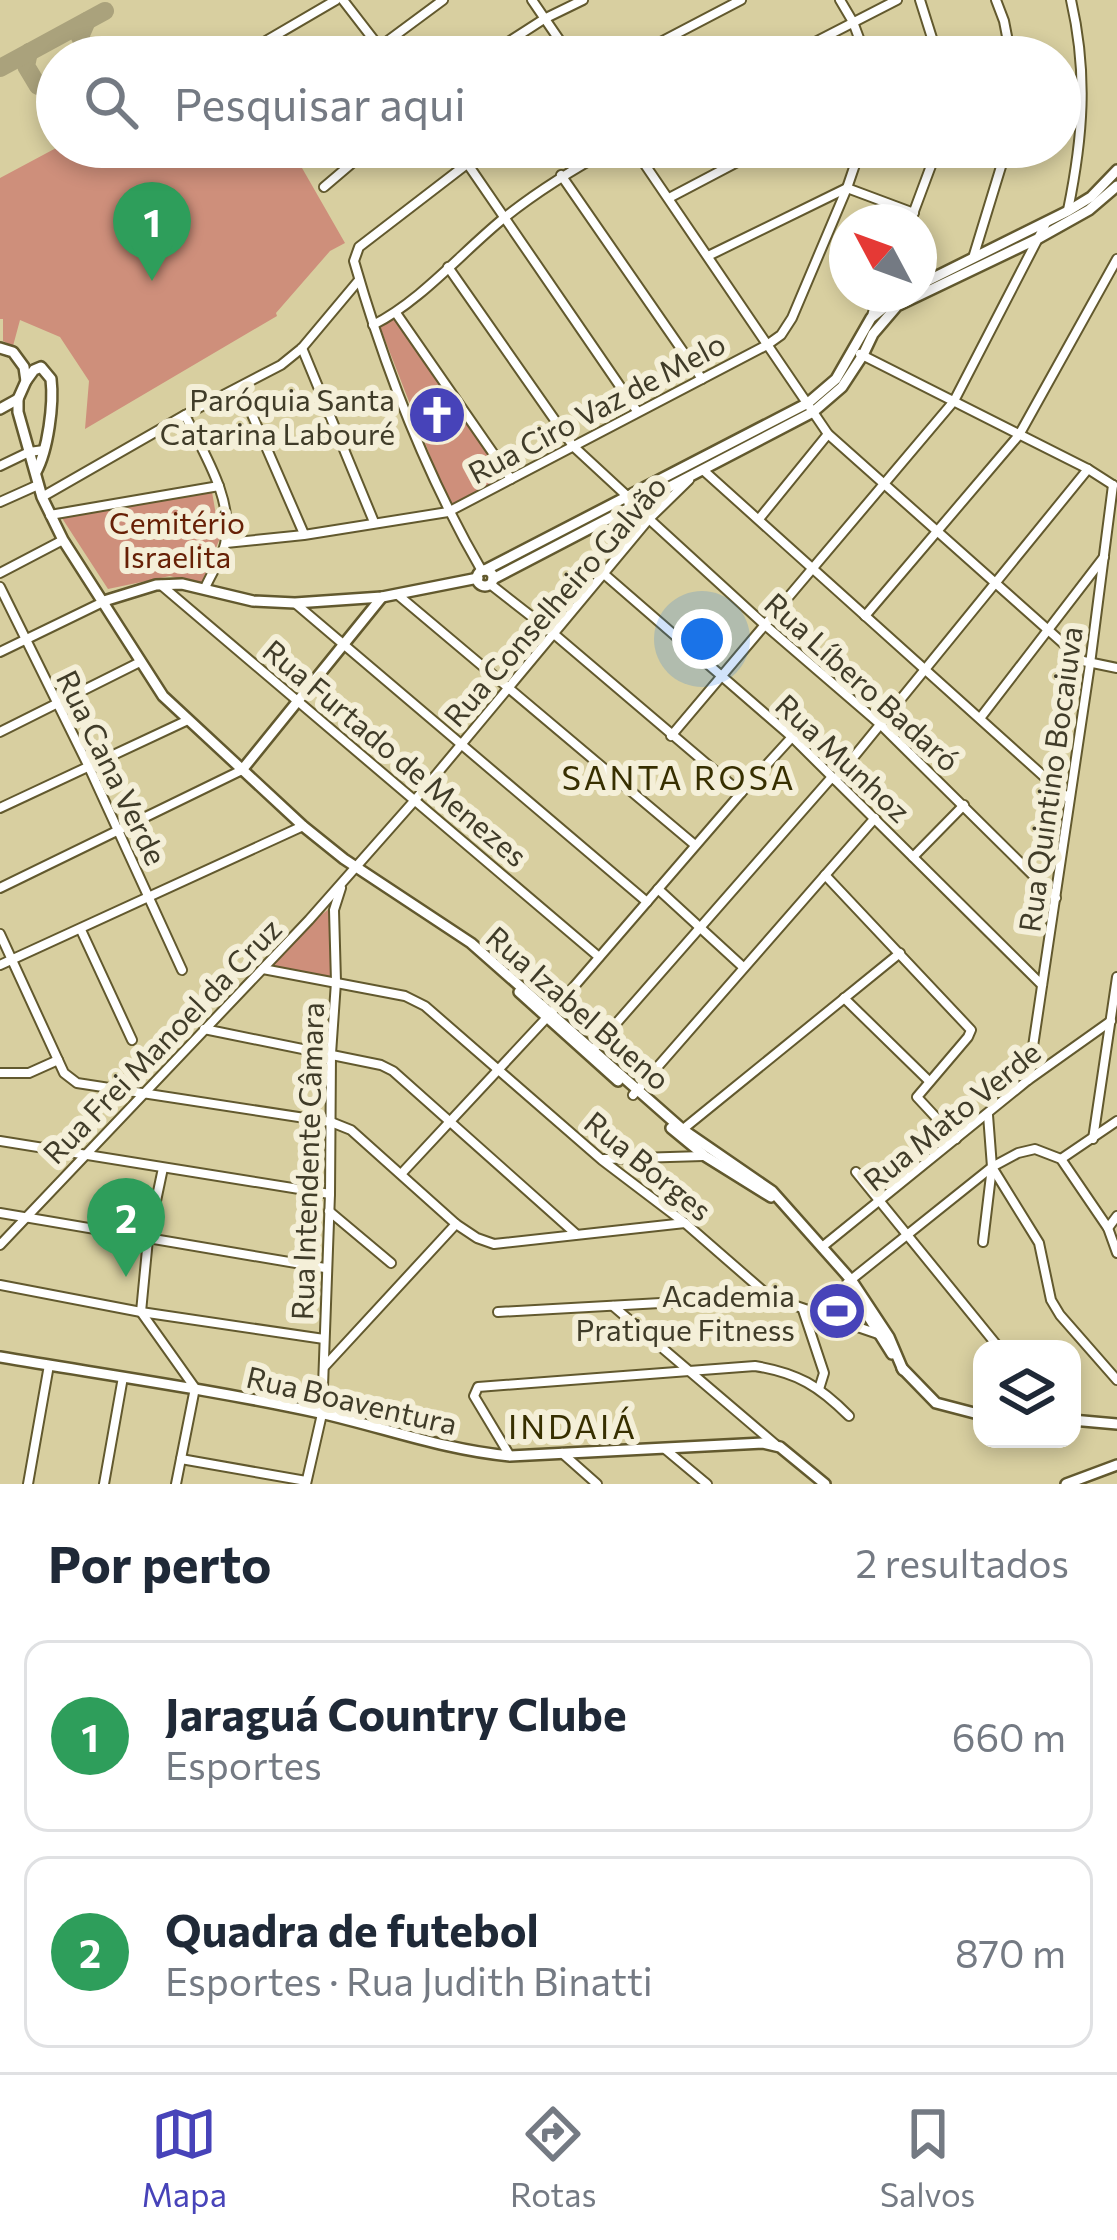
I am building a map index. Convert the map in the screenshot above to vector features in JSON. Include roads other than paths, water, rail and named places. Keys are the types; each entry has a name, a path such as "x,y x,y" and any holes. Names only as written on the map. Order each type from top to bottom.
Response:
{"street":[{"path":"277,36 340,0 371,36"},
{"path":"395,36 443,0"},
{"path":"532,0 556,36"},
{"path":"518,36 583,0"},
{"path":"672,36 741,0"},
{"path":"840,0 858,36"},
{"path":"826,36 897,0"},
{"path":"920,0 931,36"},
{"path":"996,0 1007,36"},
{"path":"1071,0 1079,36"},
{"path":"1081,46 1081,128"},
{"path":"324,187 346,168"},
{"path":"462,168 359,247 354,261 386,368 448,512 485,577 740,793"},
{"path":"471,168 637,411"},
{"path":"374,326 505,217 575,168"},
{"path":"648,168 828,434 1083,661 1117,668"},
{"path":"669,198 726,168"},
{"path":"767,345 792,318 854,168"},
{"path":"916,204 928,168"},
{"path":"973,259 1001,168"},
{"path":"1065,224 1077,168"},
{"path":"937,276 1046,224 1093,195 1117,170"},
{"path":"562,175 702,380"},
{"path":"858,353 897,306 1065,224 1117,186"},
{"path":"708,256 847,188"},
{"path":"847,188 883,204"},
{"path":"671,736 954,401 1046,224"},
{"path":"865,616 1019,435 1117,259"},
{"name":"Rua Líbero Badaró","path":"448,267 573,446 765,625 880,724 1056,898"},
{"path":"42,497 281,365 302,348 359,279"},
{"path":"396,312 511,479"},
{"path":"630,501 699,472 842,387 874,312"},
{"path":"872,318 880,312"},
{"name":"Rua Ciro Vaz de Melo","path":"226,543 448,512 767,345"},
{"path":"0,348 20,359 26,381"},
{"path":"302,348 374,522"},
{"path":"858,353 1115,486"},
{"path":"1,409 17,399 34,370 41,368 51,380 53,395 36,472"},
{"path":"240,387 304,535"},
{"name":"Rua Izabel Bueno","path":"17,399 50,515 163,696 344,859 350,873 471,943 699,1154 776,1198"},
{"path":"0,652 104,601 161,585 182,584 253,601 295,603 376,600 485,577 811,407"},
{"path":"1,409 18,412"},
{"path":"185,415 225,507 226,543 205,588"},
{"path":"759,519 828,434"},
{"path":"0,466 44,450"},
{"path":"591,1052 834,778 1088,469"},
{"path":"699,472 759,519 1069,799"},
{"name":"Rua Conselheiro Galvão","path":"350,873 649,519 699,472"},
{"path":"0,502 38,485"},
{"path":"50,515 219,486"},
{"name":"Rua Quintino Bocaiuva","path":"1028,1080 1115,486"},
{"path":"0,573 63,540"},
{"path":"981,717 1105,556"},
{"name":"Rua Munhoz","path":"604,574 792,737 1042,985"},
{"name":"Rua Furtado de Menezes","path":"161,585 599,957"},
{"name":"Rua Cana Verde","path":"0,587 182,970"},
{"path":"398,595 695,845"},
{"path":"0,887 242,770 376,600"},
{"path":"295,603 647,902"},
{"path":"0,732 140,662"},
{"path":"0,808 188,720"},
{"path":"402,1173 550,1015 792,737"},
{"path":"913,857 964,805"},
{"path":"635,1092 875,818"},
{"path":"0,965 303,826"},
{"name":"Rua Frei Manoel da Cruz","path":"0,1245 350,873"},
{"name":"Rua Intendente Câmara","path":"306,1482 322,1414 336,982 334,910 350,873"},
{"path":"825,874 971,1030 917,1096 956,1139"},
{"path":"658,889 743,968"},
{"path":"321,906 334,910"},
{"path":"81,930 132,1040"},
{"path":"0,934 64,1073 77,1082 331,1121 351,1130 456,1224 494,1244 685,1223"},
{"path":"680,1132 900,953"},
{"name":"Rua Borges","path":"262,969 405,996 425,1006 770,1298"},
{"path":"1093,1139 1117,977"},
{"path":"844,998 929,1081"},
{"name":"Rua Mato Verde","path":"822,1247 1028,1080 1111,1021"},
{"path":"204,1029 381,1065 577,1234"},
{"path":"0,1073 28,1073 58,1060"},
{"path":"982,1242 992,1167 988,1114"},
{"path":"1061,1159 1117,1121"},
{"name":"Rua Izabel Bueno","path":"680,1132 772,1191 843,1271 903,1370 936,1403 973,1412"},
{"path":"0,1141 330,1194"},
{"path":"849,1282 992,1167 1035,1149 1061,1159 1108,1228 1117,1253"},
{"path":"602,1160 699,1154 742,1169"},
{"path":"992,1167 1039,1243 1051,1300 1117,1380"},
{"path":"164,1168 148,1239 141,1312 195,1388 176,1484"},
{"path":"856,1172 993,1340"},
{"path":"329,1210 391,1263"},
{"path":"0,1213 325,1268"},
{"path":"1108,1228 1117,1216"},
{"path":"324,1366 456,1224"},
{"path":"0,1285 324,1339"},
{"path":"498,1312 770,1298 884,1335"},
{"path":"612,1306 825,1484"},
{"path":"802,1308 824,1373 820,1389"},
{"name":"Rua Boaventura","path":"0,1357 195,1388 322,1414 470,1453 548,1458 560,1452 763,1443 779,1448"},
{"path":"28,1484 49,1365"},
{"path":"510,1456 474,1396 478,1387 755,1366 805,1379 849,1416"},
{"path":"104,1484 123,1377"},
{"path":"1081,1424 1117,1426"},
{"path":"664,1448 707,1484"},
{"path":"560,1452 597,1484"},
{"path":"181,1459 306,1482"},
{"path":"1071,1483 1117,1465"}],"place":[{"name":"Jaraguá Country Clube","path":"152,281"},
{"name":"Paróquia Santa Catarina Labouré","path":"437,415"},
{"name":"Quadra de futebol","path":"126,1277"},
{"name":"Academia Pratique Fitness","path":"837,1311"}],"district":[{"name":"SANTA ROSA","path":"679,776"},
{"name":"INDAIÁ","path":"573,1425"}],"park label":[{"name":"Cemitério Israelita","path":"177,538"}]}
